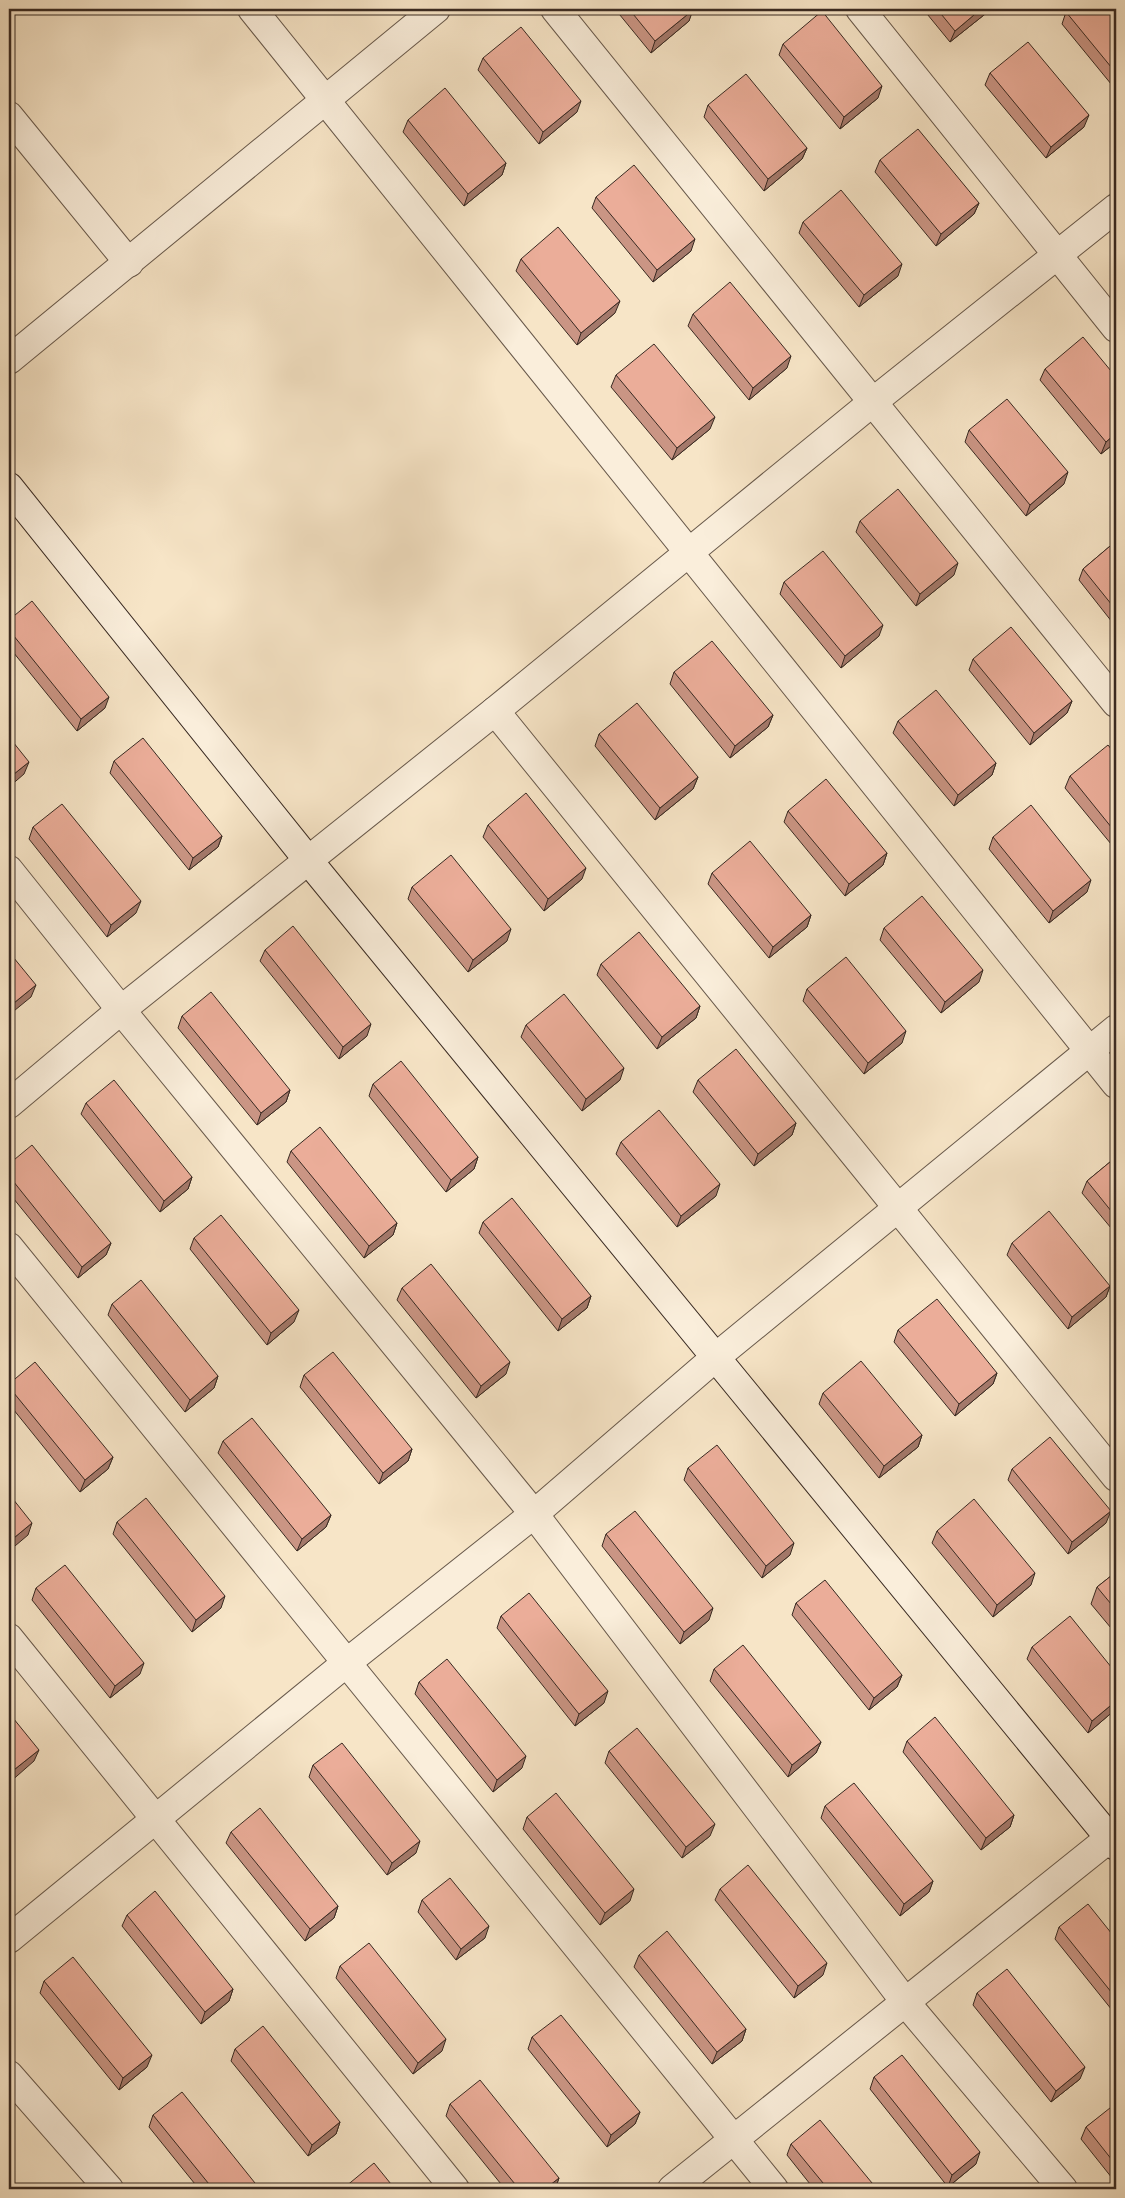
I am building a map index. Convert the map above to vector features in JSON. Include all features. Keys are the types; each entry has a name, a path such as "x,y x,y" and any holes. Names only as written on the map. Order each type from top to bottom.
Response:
{"street":[{"path":"252,9 1116,1084"},
{"path":"9,360 436,9"},
{"path":"555,9 874,401 1116,703"},
{"path":"860,9 1116,328"},
{"path":"9,116 129,263"},
{"path":"9,1104 121,1010 495,711 874,401 1116,208"},
{"path":"9,487 308,860 1114,1839 672,2189"},
{"path":"495,711 1116,1477"},
{"path":"9,870 121,1010 534,1514 906,2003 1063,2189"},
{"path":"9,1939 346,1664 534,1514 716,1357 1116,1029"},
{"path":"9,1247 774,2189"},
{"path":"9,1638 455,2189"},
{"path":"9,2075 109,2189"}],"building":[{"path":"629,9 692,9 693,10 655,41"},
{"path":"937,9 981,9 955,31"},
{"path":"1070,9 1116,9 1116,73 1066,12"},
{"path":"822,11 882,86 844,117 783,44"},
{"path":"521,27 581,101 543,132 483,58"},
{"path":"1028,42 1089,115 1051,147 990,73"},
{"path":"746,74 807,148 768,179 708,105"},
{"path":"445,88 506,163 468,194 408,120"},
{"path":"918,129 979,203 941,234 880,160"},
{"path":"634,165 695,239 657,270 596,197"},
{"path":"841,190 902,264 864,295 803,222"},
{"path":"558,227 620,301 581,333 521,259"},
{"path":"730,282 791,356 753,388 693,314"},
{"path":"1083,337 1116,377 1116,433 1106,442 1045,369"},
{"path":"654,344 715,417 677,448 616,375"},
{"path":"1007,399 1068,472 1030,505 969,430"},
{"path":"898,489 958,563 920,594 860,521"},
{"path":"1116,541 1116,610 1083,569"},
{"path":"823,551 883,625 845,656 784,582"},
{"path":"32,601 109,697 81,719 9,630 9,620"},
{"path":"1011,627 1072,701 1034,733 973,659"},
{"path":"712,641 773,715 735,746 674,672"},
{"path":"936,690 996,763 958,795 898,721"},
{"path":"637,703 698,777 660,808 599,734"},
{"path":"9,737 29,762 9,778"},
{"path":"143,738 222,836 193,858 114,761"},
{"path":"1108,745 1116,755 1116,833 1070,776"},
{"path":"826,779 887,853 849,884 788,811"},
{"path":"526,793 586,868 548,899 488,825"},
{"path":"62,804 141,901 111,925 33,827"},
{"path":"1031,805 1091,880 1053,911 993,837"},
{"path":"750,841 811,915 773,947 712,873"},
{"path":"451,855 511,929 473,960 412,887"},
{"path":"922,896 983,970 945,1002 884,928"},
{"path":"293,926 371,1024 343,1047 265,950"},
{"path":"639,932 700,1006 662,1037 601,964"},
{"path":"9,952 36,985 9,1007"},
{"path":"846,957 906,1031 868,1063 807,989"},
{"path":"211,992 290,1090 261,1113 182,1016"},
{"path":"564,994 624,1068 586,1099 526,1025"},
{"path":"736,1049 796,1123 758,1154 698,1080"},
{"path":"401,1061 478,1157 451,1180 373,1084"},
{"path":"114,1080 192,1177 164,1201 86,1103"},
{"path":"659,1110 720,1184 681,1216 621,1142"},
{"path":"320,1127 397,1223 369,1246 291,1151"},
{"path":"32,1145 111,1243 82,1267 9,1176 9,1164"},
{"path":"1116,1157 1116,1217 1087,1181"},
{"path":"512,1198 591,1296 562,1319 483,1222"},
{"path":"1049,1211 1110,1286 1072,1317 1012,1243"},
{"path":"221,1215 299,1310 271,1333 194,1238"},
{"path":"431,1264 510,1362 481,1386 402,1288"},
{"path":"141,1280 218,1376 190,1400 112,1304"},
{"path":"937,1299 997,1373 959,1404 898,1330"},
{"path":"333,1352 412,1449 383,1473 304,1375"},
{"path":"861,1361 922,1435 884,1466 823,1393"},
{"path":"35,1362 113,1457 85,1480 9,1387 9,1384"},
{"path":"252,1418 331,1515 302,1539 223,1441"},
{"path":"1050,1437 1111,1511 1072,1542 1012,1469"},
{"path":"717,1445 794,1543 766,1566 688,1468"},
{"path":"9,1494 32,1523 9,1542"},
{"path":"146,1498 225,1596 196,1620 117,1522"},
{"path":"974,1499 1035,1573 997,1605 937,1531"},
{"path":"635,1511 713,1608 684,1632 606,1534"},
{"path":"65,1565 144,1663 115,1686 36,1588"},
{"path":"1116,1572 1116,1610 1097,1587"},
{"path":"825,1580 902,1675 874,1698 796,1603"},
{"path":"529,1593 608,1691 579,1714 501,1616"},
{"path":"1070,1616 1116,1673 1116,1701 1092,1721 1032,1647"},
{"path":"743,1645 821,1742 792,1765 714,1669"},
{"path":"447,1659 526,1756 497,1780 419,1682"},
{"path":"9,1713 39,1750 10,1773 9,1771"},
{"path":"935,1717 1014,1815 986,1838 907,1741"},
{"path":"637,1728 715,1824 686,1847 609,1751"},
{"path":"342,1743 420,1841 392,1863 313,1765"},
{"path":"854,1783 933,1881 904,1904 825,1806"},
{"path":"556,1793 634,1889 605,1913 527,1817"},
{"path":"260,1808 338,1906 310,1929 231,1832"},
{"path":"748,1865 827,1963 798,1986 720,1889"},
{"path":"450,1878 489,1926 461,1949 422,1900"},
{"path":"155,1891 233,1989 205,2012 127,1915"},
{"path":"1088,1904 1116,1939 1116,1998 1059,1927"},
{"path":"667,1931 746,2029 717,2052 639,1955"},
{"path":"369,1943 446,2039 418,2063 340,1966"},
{"path":"73,1957 152,2055 123,2078 44,1981"},
{"path":"1007,1969 1085,2067 1056,2091 977,1993"},
{"path":"561,2015 640,2112 611,2135 532,2037"},
{"path":"263,2026 340,2122 312,2145 235,2049"},
{"path":"902,2055 980,2152 952,2175 874,2077"},
{"path":"480,2080 559,2178 545,2189 519,2189 450,2104"},
{"path":"182,2092 258,2189 213,2189 153,2115"},
{"path":"1116,2105 1116,2165 1086,2127"},
{"path":"820,2120 877,2189 828,2189 791,2144"},
{"path":"374,2163 395,2189 348,2189 345,2187"}]}
